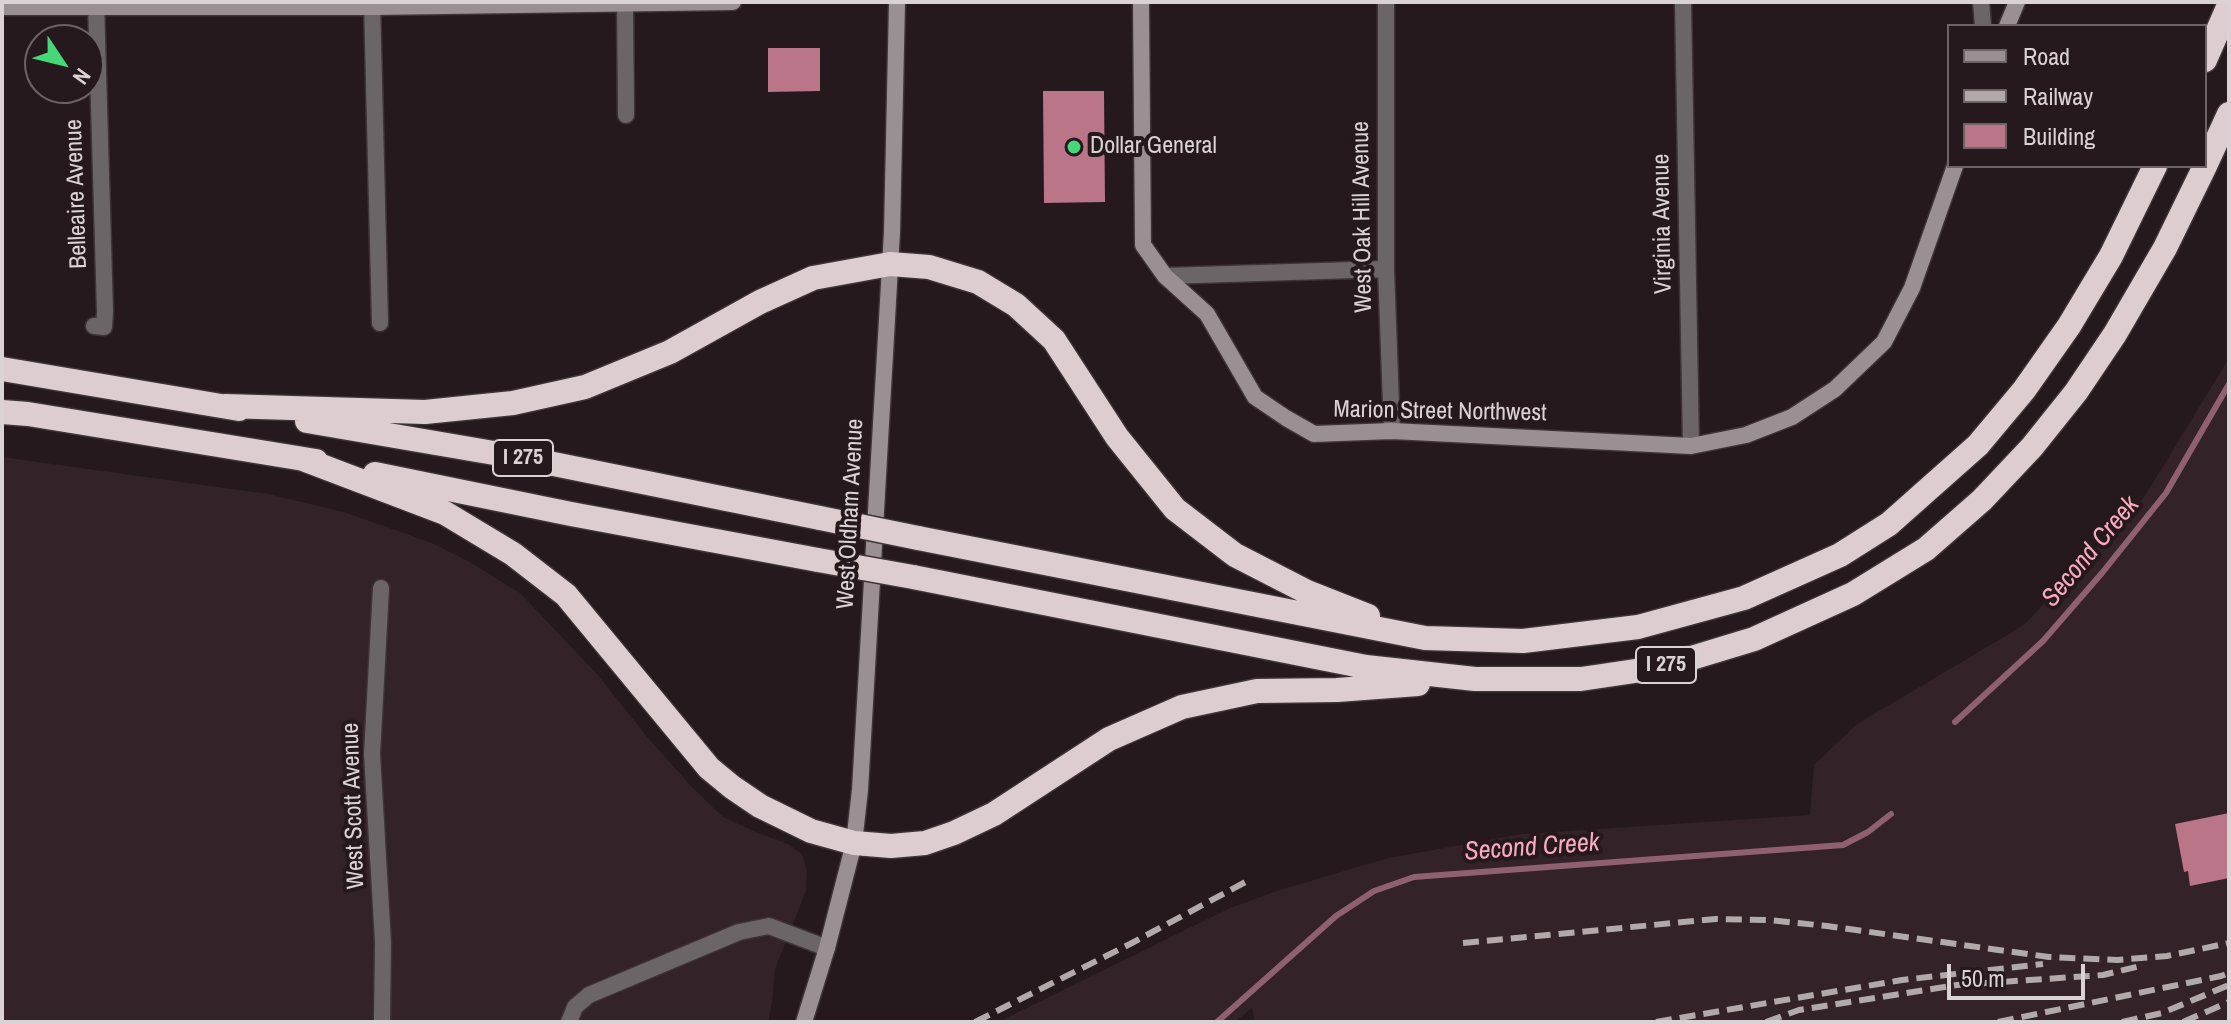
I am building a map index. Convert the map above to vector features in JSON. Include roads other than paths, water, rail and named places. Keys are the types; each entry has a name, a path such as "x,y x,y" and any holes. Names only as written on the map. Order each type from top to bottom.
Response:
{"highway":[{"path":"2207,55 2229,5"},
{"name":"I 275","path":"2207,162 2229,114"},
{"name":"I 275","path":"2,369 529,459 1425,638 1523,641 1638,627 1744,598 1840,555 1889,524 1978,445 2024,390 2069,326 2111,256 2154,168"},
{"name":"I 275","path":"2,412 303,459 571,514 913,577 1366,667 1475,679 1581,679 1675,663 1754,639 1853,594 1926,549 1992,489 2032,447 2076,392 2115,334 2165,248 2204,168"},
{"path":"225,406 425,412 513,403 585,387 670,352 760,302 813,278 890,264 929,267 978,282 1016,305 1054,340 1117,437 1175,509 1235,555 1307,592 1425,638"},
{"path":"303,459 445,513 513,554 566,595 709,768 760,806 811,831 854,843 891,846 925,843 954,833 994,814 1109,739 1182,707 1257,691 1337,690 1475,679"}],"street":[{"path":"2,7 733,2"},
{"name":"West Oldham Avenue","path":"804,1022 854,843 860,790 890,264 897,2"},
{"name":"Marion Street Northwest","path":"1141,2 1143,245 1165,276 1207,314 1255,397 1314,434 1392,431 1691,446 1746,435 1792,417 1835,389 1884,342 1912,288 1954,168"},
{"name":"West Oak Hill Avenue","path":"1386,2 1386,269 1392,431"},
{"name":"Virginia Avenue","path":"1683,2 1691,446"},
{"path":"1981,2 1983,24"},
{"path":"2008,24 2017,2"},
{"path":"625,3 626,115"},
{"name":"Belleaire Avenue","path":"94,326 104,327 105,312 96,4"},
{"path":"372,5 380,323"},
{"path":"1165,276 1386,269"},
{"name":"West Scott Avenue","path":"381,588 372,754 383,942 382,1022"},
{"path":"569,1022 575,1007 589,995 739,932 769,926 827,948"}],"waterway":[{"name":"Second Creek","path":"1955,722 2043,641 2102,573 2166,493 2229,384"},
{"name":"Second Creek","path":"1217,1022 1336,916 1374,891 1414,877 1843,845 1868,832 1891,814"}],"railway":[{"path":"975,1022 1251,879"},
{"path":"1463,943 1716,919 1827,926 2049,957 2117,960 2167,956 2229,943"},
{"path":"1656,1022 1902,980 2043,964"},
{"path":"1766,1022 1799,1010 1957,985 2103,975 2140,966"},
{"path":"1998,1022 2229,973"},
{"path":"2122,1022 2162,1013 2229,985"},
{"path":"2183,1022 2229,1002"}],"place":[{"name":"Dollar General","path":"1074,147"}]}
